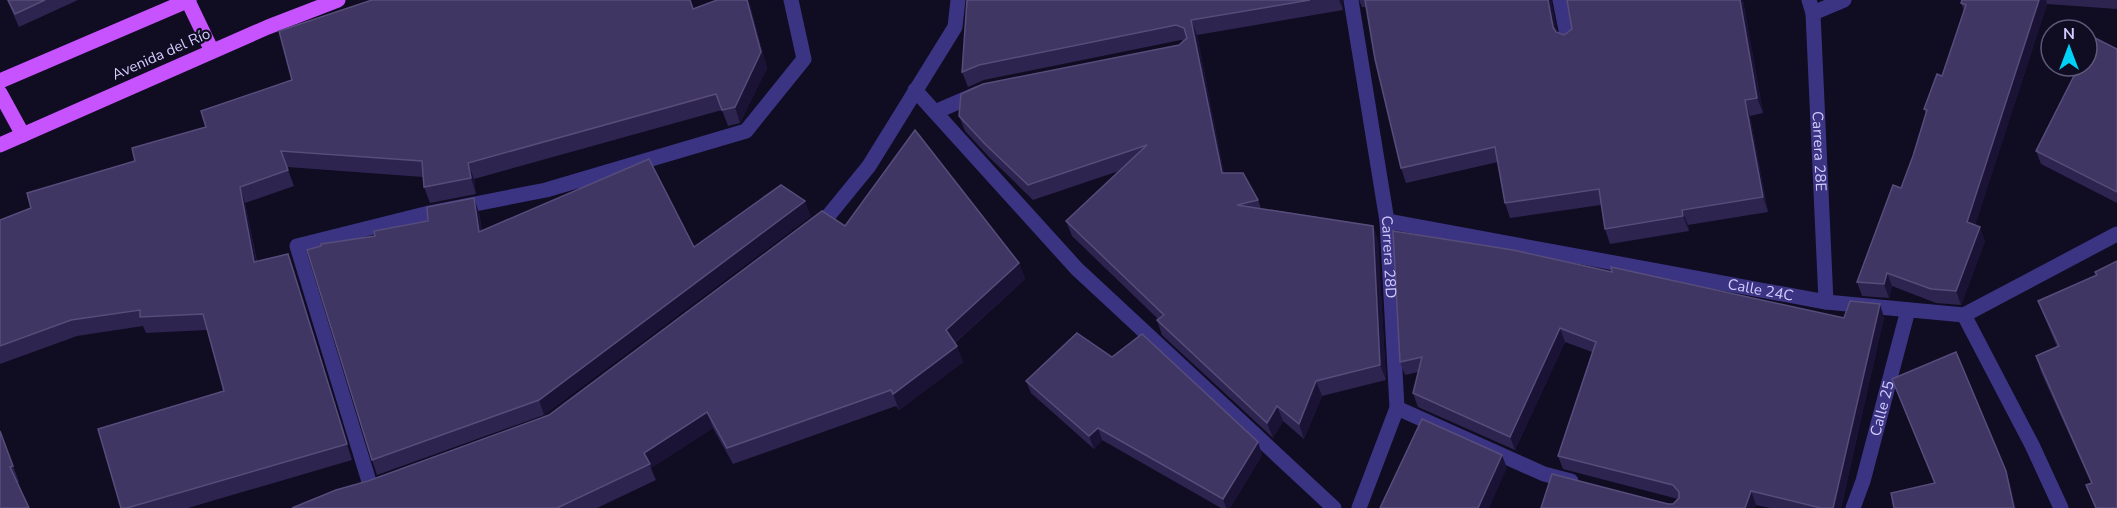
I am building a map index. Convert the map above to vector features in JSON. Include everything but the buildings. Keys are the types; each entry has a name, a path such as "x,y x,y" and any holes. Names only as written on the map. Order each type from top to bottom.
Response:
{"main road":[{"path":"0,81 189,0 212,51"},
{"name":"Avenida del Río","path":"0,145 212,51 338,0"},
{"path":"0,93 23,135"}],"street":[{"path":"371,488 297,246 429,213 546,190 746,131 804,59 791,0"},
{"path":"801,236 830,215 869,166 955,27 958,0"},
{"name":"Carrera 28D","path":"1351,0 1387,221 1398,408 1359,508"},
{"path":"1560,0 1568,40"},
{"path":"1811,7 1844,0"},
{"name":"Carrera 28E","path":"1811,7 1826,302"},
{"path":"935,112 998,87"},
{"path":"915,90 1077,269 1334,508"},
{"name":"Calle 24C","path":"1387,221 1826,302 1964,315"},
{"path":"2061,508 2032,445 1964,315 2117,234"},
{"name":"Calle 25","path":"1853,508 1863,482 1908,310"},
{"path":"1398,408 1544,474 1587,485"}]}
